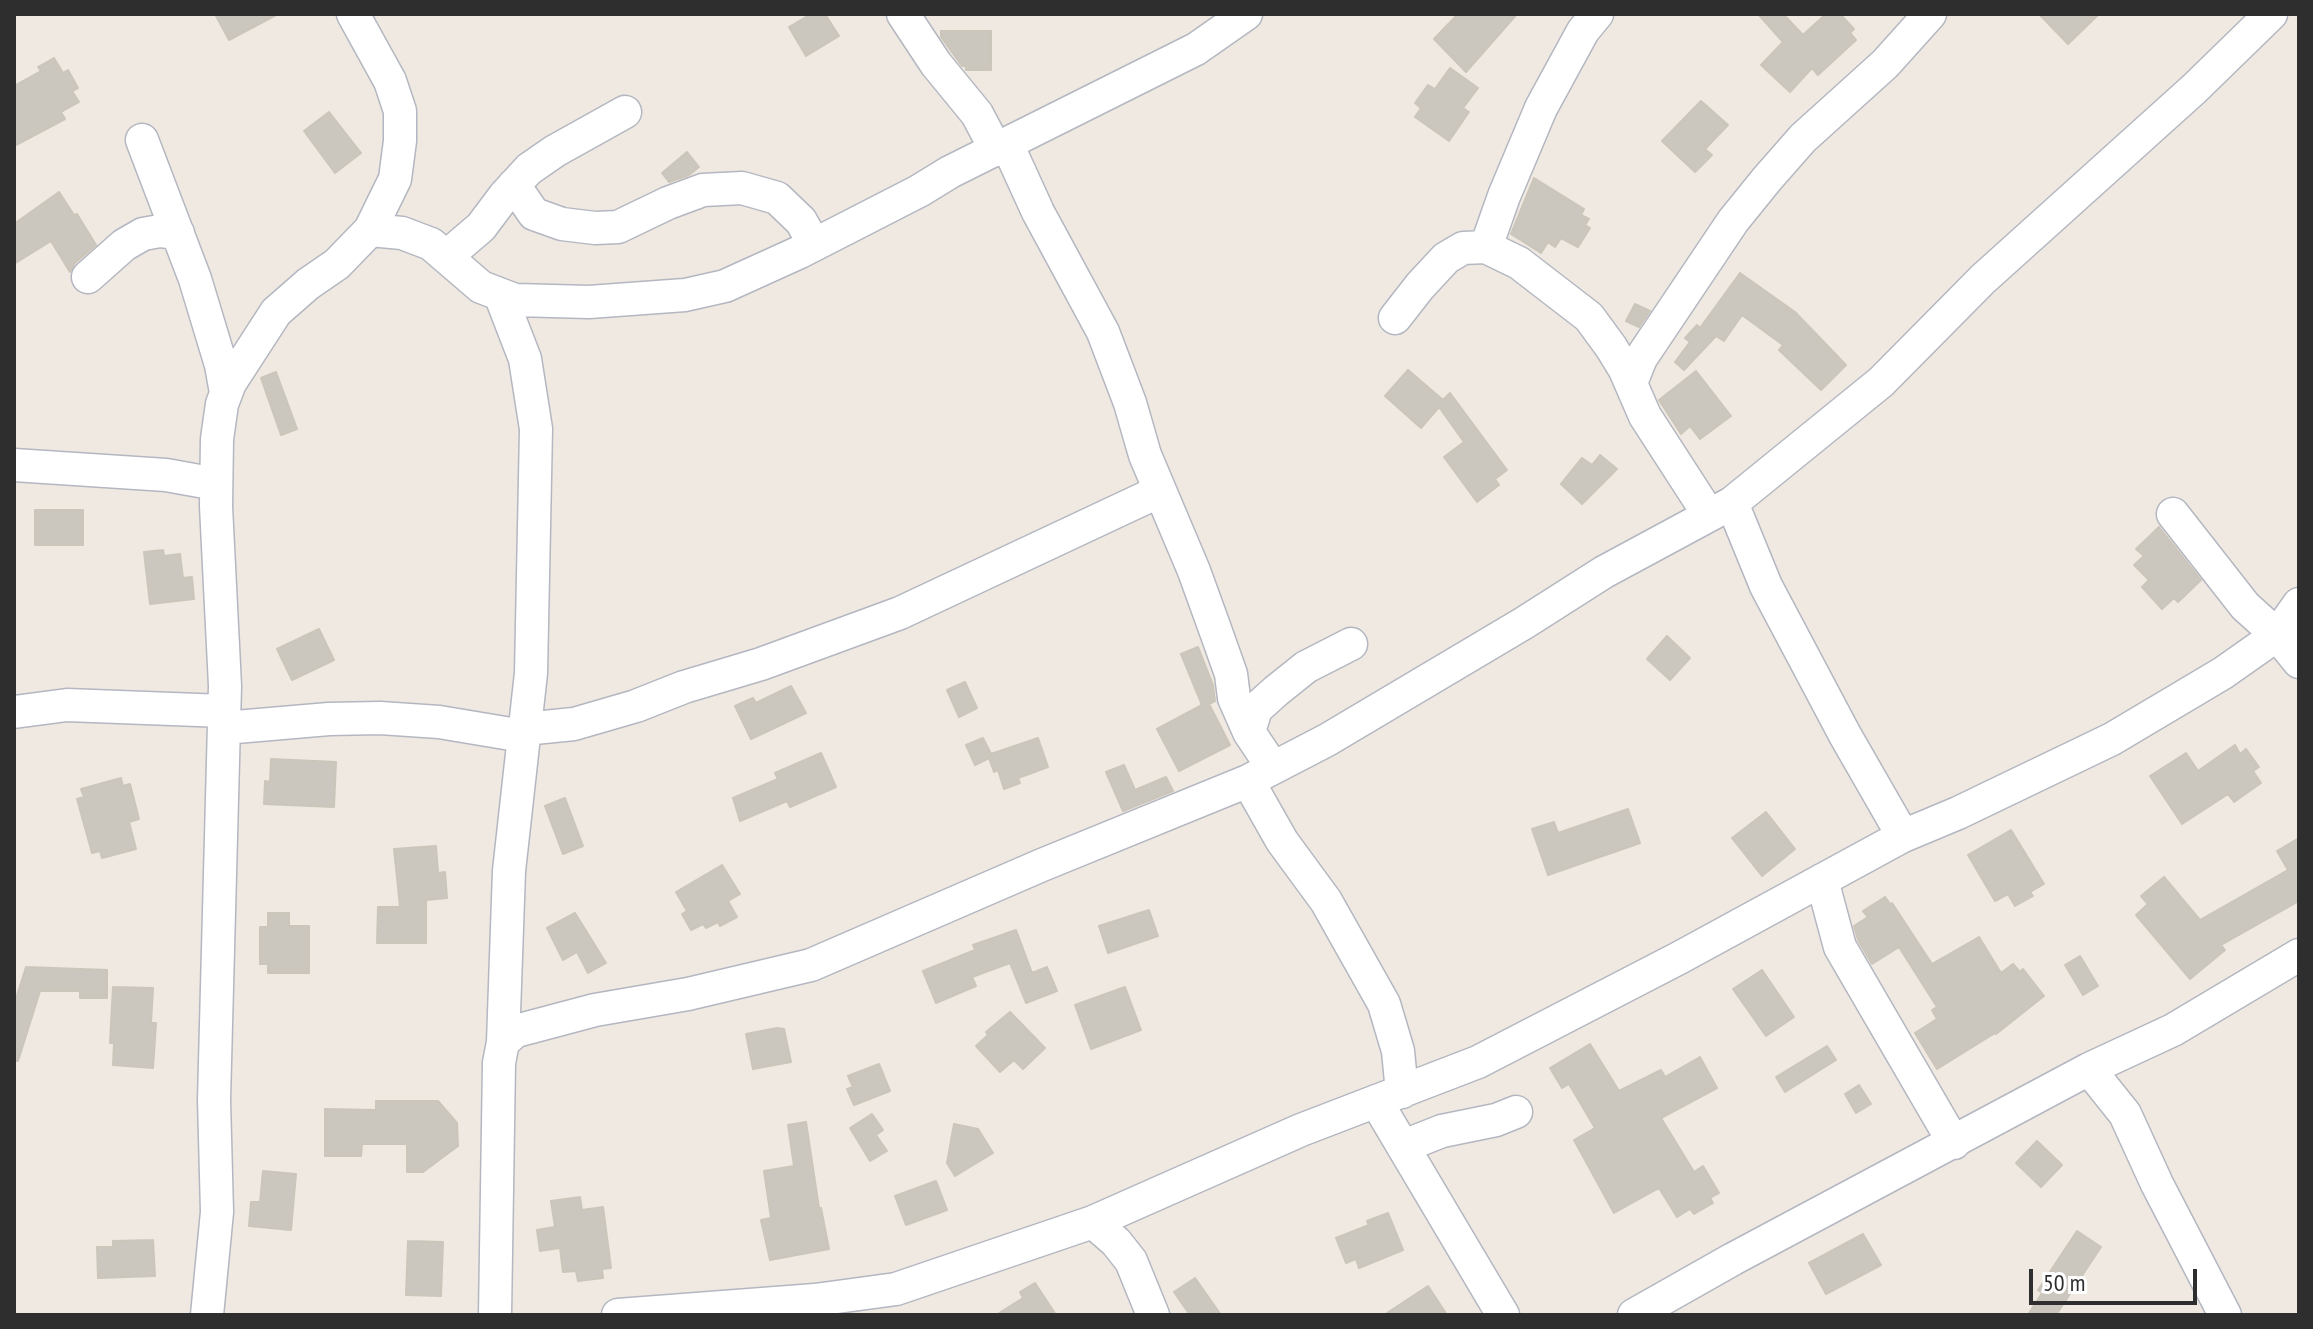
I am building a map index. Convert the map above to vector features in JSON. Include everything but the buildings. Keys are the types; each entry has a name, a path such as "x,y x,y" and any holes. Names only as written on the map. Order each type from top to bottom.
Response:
{"street":[{"path":"207,1315 217,1212 214,1084 224,720 217,439 230,383 276,312 337,264 370,230 395,179 400,111 390,81 353,14"},
{"path":"903,14 943,74 1001,147 1103,332 1130,403 1145,455 1194,571 1231,674 1234,698 1249,732 1282,841 1326,901 1384,1004 1398,1051 1389,1097 1404,1146 1503,1315"},
{"path":"370,230 402,233 431,244 481,287 515,300 589,302 685,295 725,286 814,244 1196,49 1246,14"},
{"path":"1486,247 1541,108 1583,31 1597,14"},
{"path":"1631,383 1641,358 1733,221 1767,179 1803,138 1885,64 1930,14"},
{"path":"503,1042 516,1031 554,1020 688,994 811,965 1260,775 1404,695 1604,572 1721,509 1881,382 1983,279 2194,89 2271,14"},
{"path":"447,256 481,227 529,169 625,112"},
{"path":"142,140 178,233 221,365 226,393"},
{"path":"514,185 534,214 562,224 595,228 618,227 703,190 742,188 777,198 801,221 814,244"},
{"path":"88,277 124,245 143,234 160,231 178,233"},
{"path":"1395,318 1446,258 1463,248 1486,247 1519,263 1589,317 1611,347 1645,416 1721,509 1903,836"},
{"path":"495,1315 499,1063 503,1042 509,871 531,673 536,429 525,359 501,297"},
{"path":"14,465 166,475 216,484"},
{"path":"14,712 67,705 224,720 380,718 524,733 574,724 761,664 887,617 1160,491"},
{"path":"2173,514 2245,606 2277,635 2299,662"},
{"path":"618,1315 822,1307 896,1289 1093,1222 1301,1130 1478,1062 1903,836 2112,739 2223,673 2277,635 2299,604"},
{"path":"1249,732 1256,709 1276,691 1306,667 1351,644"},
{"path":"1822,880 1840,947 1954,1143"},
{"path":"1634,1315 2089,1069 2173,1030 2299,955"},
{"path":"2089,1069 2125,1114 2225,1315"},
{"path":"1404,1146 1442,1131 1496,1120 1516,1112"},
{"path":"1093,1222 1116,1242 1131,1261 1153,1315"}]}
